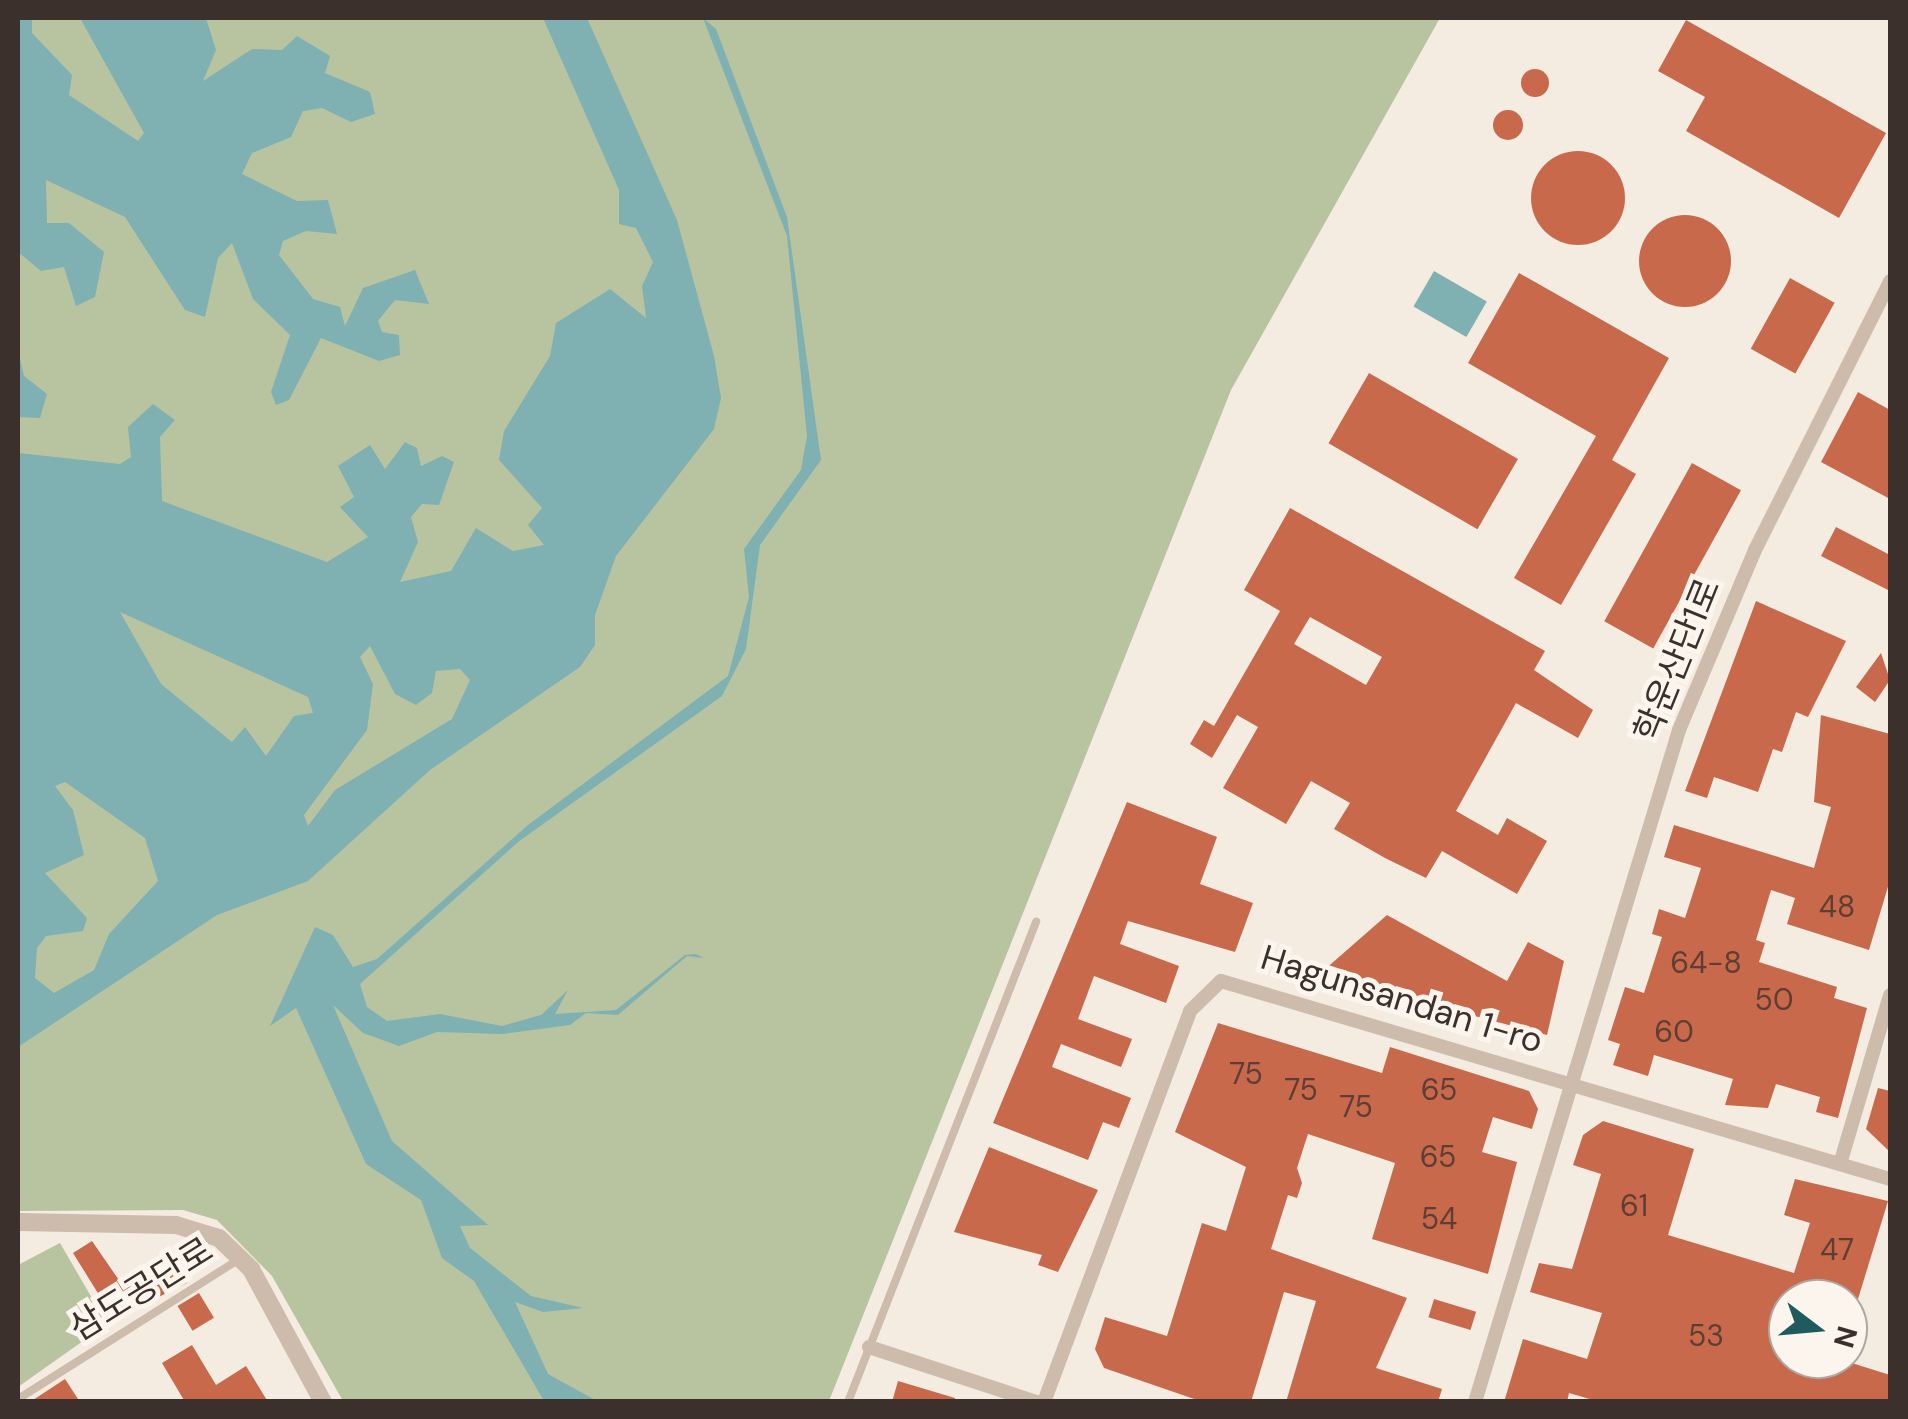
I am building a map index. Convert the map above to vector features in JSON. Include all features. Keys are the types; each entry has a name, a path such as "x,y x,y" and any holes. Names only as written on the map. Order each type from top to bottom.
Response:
{"street":[{"name":"학운산단1로","path":"1475,1402 1570,1082 1703,668 1890,280"},
{"name":"Hagunsandan 1-ro","path":"1040,1402 1190,1011 1207,989 1246,982 1890,1180"},
{"path":"1840,1164 1890,995"},
{"path":"18,1222 176,1224 219,1238 242,1258 323,1402"},
{"path":"869,1347 1040,1402"}],"lane":[{"path":"848,1402 1036,922"},
{"name":"삼도공단로","path":"18,1399 242,1258"}],"green space":[{"path":"18,18 1440,18 1231,390 829,1401 343,1401 272,1276 217,1220 183,1210 18,1211"},
{"path":"60,1243 107,1324 18,1387 18,1265"}],"water":[{"path":"18,18 32,18 32,33 72,75 69,95 138,141 144,133 80,18 206,18 216,50 203,81 252,49 282,50 297,36 330,56 325,73 370,92 375,114 351,122 322,108 303,111 291,137 252,153 242,174 297,201 328,200 337,234 306,231 283,241 279,255 313,299 340,307 345,326 363,288 415,270 429,304 395,300 378,321 382,332 399,335 400,355 379,361 321,338 289,400 276,405 271,392 290,335 253,299 232,243 218,258 205,317 185,310 125,217 46,180 47,223 69,223 104,252 95,297 76,306 64,267 41,271 18,252"},
{"path":"543,18 587,18 677,220 714,356 721,398 714,429 616,556 595,615 595,645 580,667 430,770 308,881 217,915 18,1047 18,453 120,464 131,457 128,427 153,404 175,420 160,437 162,501 327,562 368,537 340,507 354,497 338,466 370,445 385,469 405,442 417,448 421,466 442,456 454,462 439,505 422,504 411,517 418,542 400,582 451,571 476,528 513,551 544,545 528,525 542,508 499,460 504,431 550,356 556,323 610,289 646,318 642,286 653,262 636,228 619,224 619,190","holes":["120,612 308,697 313,713 294,716 266,756 245,727 232,742 161,684","370,646 395,694 416,705 432,693 436,671 460,669 470,680 452,719 335,790 308,826 304,815 367,730 373,684 360,657","65,782 145,838 158,881 109,934 94,970 54,993 35,978 37,948 46,936 83,931 87,918 45,873 84,855 73,810 55,786"]},
{"path":"703,18 716,29 787,217 821,460 760,545 746,649 722,696 518,842 360,984 367,1007 387,1021 440,1014 502,1026 541,1015 568,990 555,1014 616,1010 685,955 704,958 687,956 618,1015 586,1013 570,1025 502,1034 437,1032 399,1046 363,1033 333,1005 392,1141 488,1225 460,1226 470,1248 531,1296 583,1308 543,1312 515,1302 548,1374 597,1401 544,1401 474,1281 442,1258 421,1200 366,1164 296,1008 270,1026 315,927 333,935 353,967 377,959 528,825 728,676 749,597 744,549 801,470 807,436 787,236"},
{"path":"1434,271 1487,302 1466,337 1414,307"},
{"path":"18,350 24,376 47,394 40,418 18,417"}],"building":[{"path":"1686,20 1886,133 1839,218 1686,131 1705,97 1658,71"},
{"path":"1535,69 1545,73 1549,83 1545,93 1535,97 1525,93 1521,83 1525,73"},
{"path":"1508,110 1519,114 1523,125 1519,136 1508,140 1497,136 1493,125 1497,114"},
{"path":"1578,151 1596,155 1611,165 1621,180 1625,198 1621,216 1611,231 1596,241 1578,245 1560,241 1545,231 1535,216 1531,198 1535,180 1545,165 1560,155"},
{"path":"1685,215 1703,219 1717,229 1727,243 1731,261 1727,279 1717,293 1703,303 1685,307 1667,303 1653,293 1643,279 1639,261 1643,243 1653,229 1667,219"},
{"path":"1519,273 1669,358 1612,460 1636,474 1561,605 1514,578 1596,436 1468,363"},
{"path":"1790,278 1835,303 1795,374 1751,349"},
{"path":"1369,373 1518,459 1477,529 1328,443"},
{"path":"1858,392 1890,410 1890,499 1821,462"},
{"path":"1692,463 1741,490 1653,648 1604,621"},
{"path":"1290,508 1545,651 1534,670 1593,710 1578,738 1516,703 1456,811 1498,835 1507,818 1547,841 1517,894 1442,851 1426,878 1385,858 1334,829 1350,803 1311,781 1286,824 1223,788 1258,727 1237,715 1212,758 1190,744 1204,720 1214,726 1280,611 1244,590","holes":["1310,617 1382,657 1366,685 1294,644"]},
{"path":"1836,527 1890,555 1890,591 1821,556"},
{"path":"1756,601 1846,641 1808,717 1796,712 1782,752 1773,749 1758,792 1714,777 1707,798 1685,791"},
{"path":"1881,653 1890,680 1875,702 1856,687"},
{"path":"1821,715 1890,734 1890,880 1869,950 1787,924 1795,898 1771,890 1756,940 1765,943 1759,962 1837,987 1834,998 1867,1008 1838,1118 1816,1112 1820,1097 1776,1084 1768,1108 1725,1105 1733,1079 1654,1055 1648,1076 1613,1065 1620,1044 1608,1040 1625,987 1644,993 1662,937 1652,934 1659,909 1685,918 1701,868 1664,857 1674,825 1814,868 1831,807 1814,802"},
{"path":"1127,802 1217,837 1200,884 1253,903 1235,952 1128,921 1120,944 1179,966 1166,1003 1094,976 1078,1019 1132,1039 1121,1067 1061,1044 1052,1067 1131,1098 1119,1128 1103,1122 1088,1160 993,1123"},
{"path":"1387,915 1507,981 1528,942 1564,961 1547,1035 1467,1014 1461,1023 1409,993 1323,971"},
{"path":"1218,1023 1382,1073 1390,1047 1529,1091 1538,1109 1532,1129 1493,1117 1482,1152 1517,1162 1488,1274 1372,1239 1395,1163 1308,1134 1297,1168 1302,1183 1297,1198 1288,1195 1271,1249 1407,1298 1376,1368 1442,1389 1438,1402 1286,1402 1316,1301 1284,1292 1251,1402 1203,1402 1104,1368 1095,1349 1105,1317 1167,1336 1202,1223 1226,1231 1246,1167 1175,1132"},
{"path":"1878,1088 1890,1091 1890,1152 1866,1129"},
{"path":"1603,1121 1694,1149 1668,1235 1794,1273 1810,1223 1784,1215 1795,1179 1888,1201 1864,1279 1768,1279 1768,1379 1868,1379 1868,1368 1890,1375 1890,1402 1600,1402 1569,1393 1567,1402 1504,1402 1523,1339 1587,1359 1602,1313 1530,1292 1539,1263 1572,1269 1601,1174 1573,1165 1583,1135"},
{"path":"989,1147 1098,1190 1058,1272 1038,1265 1042,1255 954,1232"},
{"path":"92,1241 123,1286 170,1256 187,1283 114,1319 73,1253"},
{"path":"199,1293 214,1318 193,1331 178,1306"},
{"path":"1434,1299 1476,1312 1471,1330 1428,1317"},
{"path":"192,1345 216,1385 246,1366 268,1402 185,1402 162,1363"},
{"path":"65,1379 80,1402 30,1402"},
{"path":"898,1381 955,1398 955,1402 892,1402"}]}
